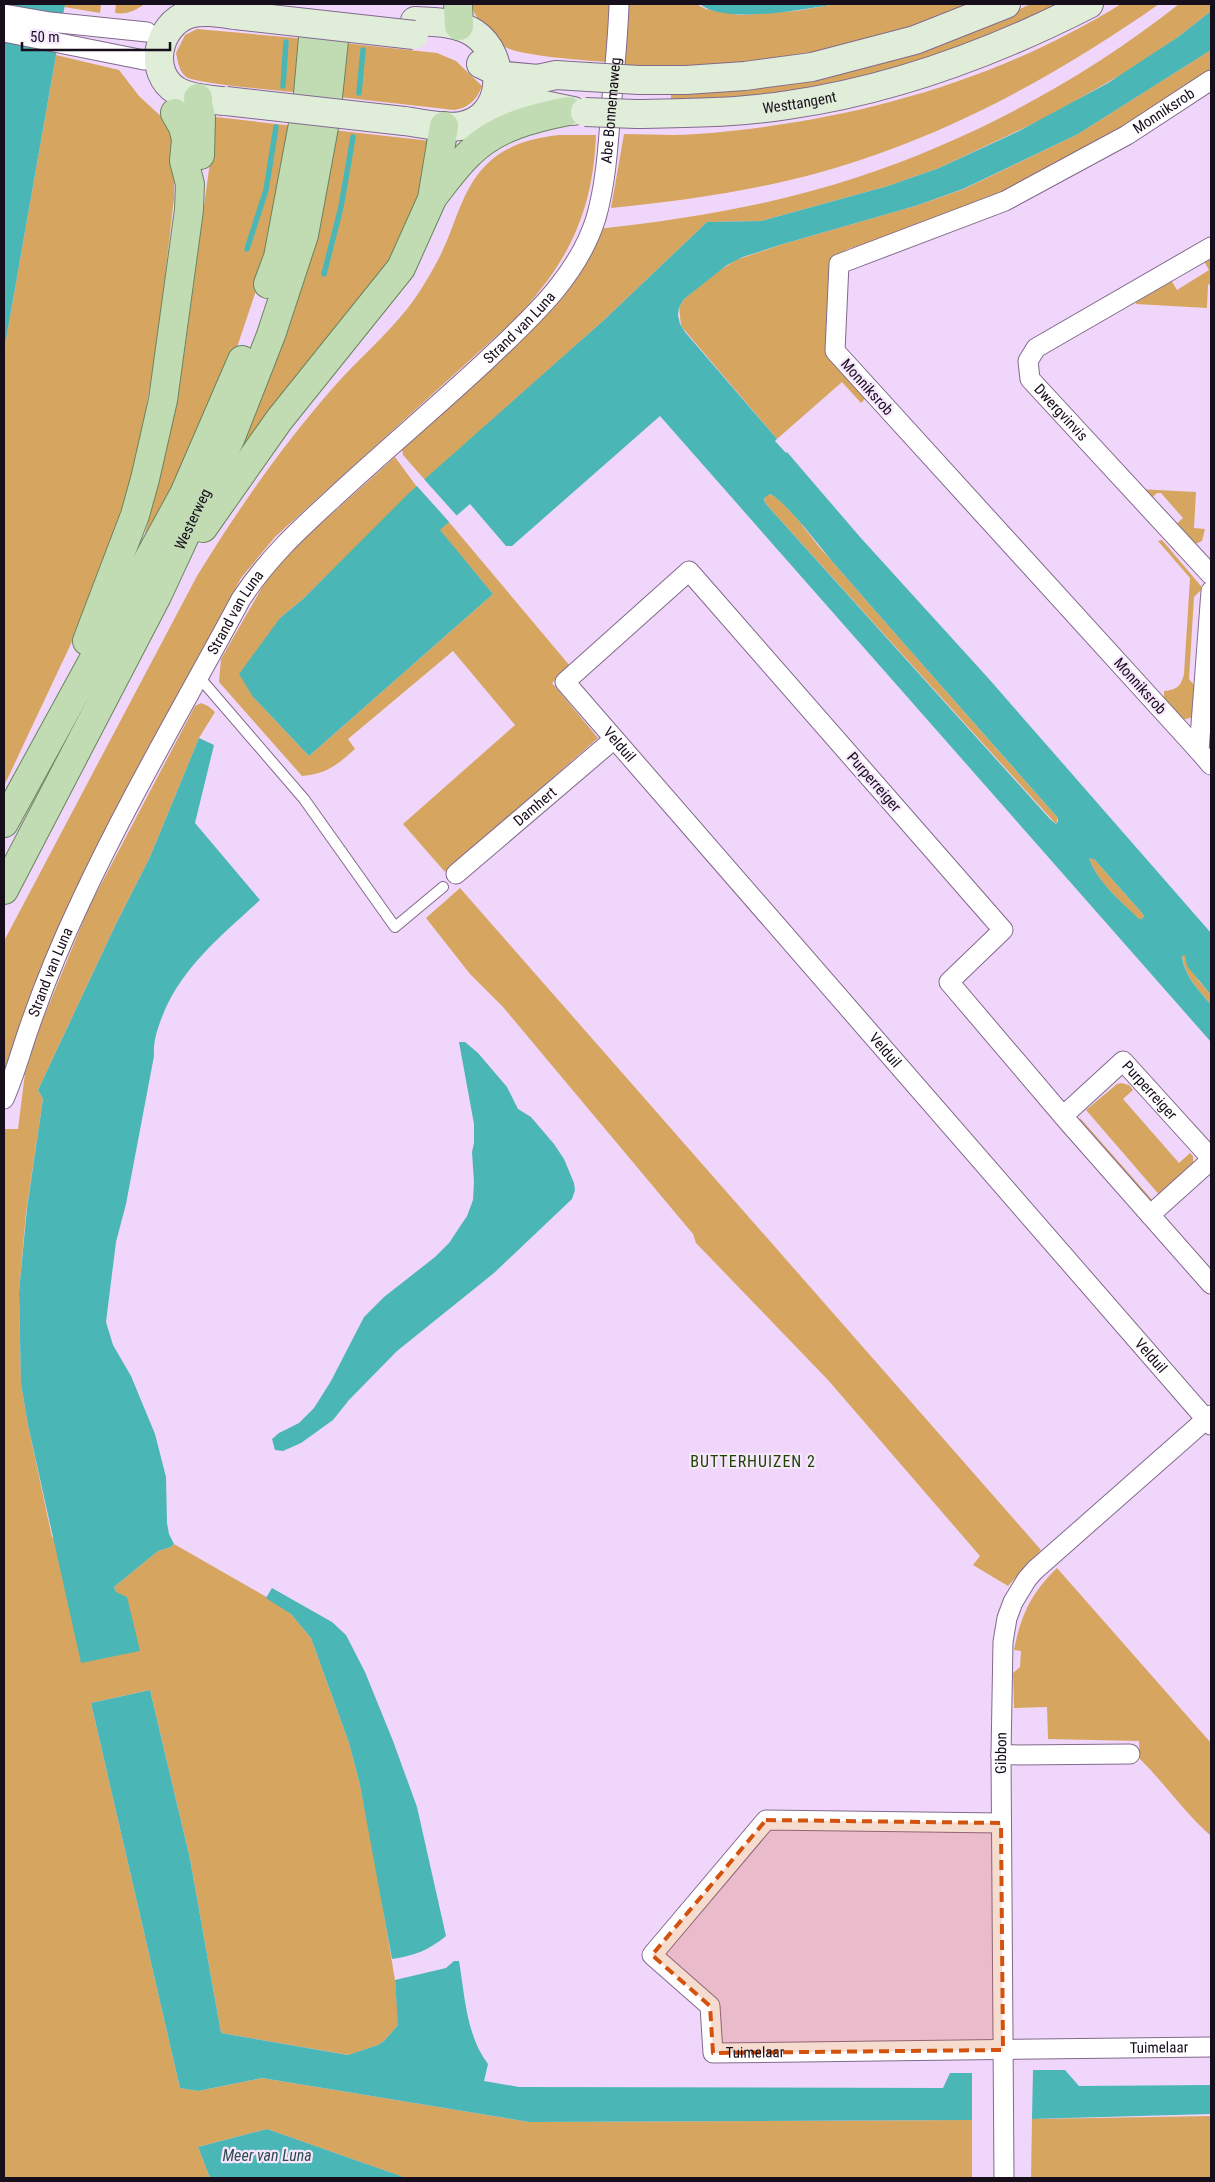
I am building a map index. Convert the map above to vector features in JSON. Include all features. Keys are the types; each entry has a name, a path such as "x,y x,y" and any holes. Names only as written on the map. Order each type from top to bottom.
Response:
{"main road":[{"path":"175,4 162,12 147,32 144,42 152,62 176,91 187,96 444,126 461,126 480,118 493,102 498,86 496,66"},
{"path":"270,4 415,28 460,44 481,65 496,66"},
{"path":"190,184 184,161 186,138 183,127 175,112 148,81 152,62 164,36 173,24 189,14 205,8 235,15 415,28 459,15 482,40 496,66 506,76 538,79 556,75 639,80 735,76 812,67 915,40 1006,4"},
{"name":"Westtangent","path":"493,102 539,104 576,111 636,114 686,113 788,105 842,95 907,78 965,59 1052,23 1089,4"},
{"path":"318,96 324,39"},
{"path":"50,738 135,515 145,479 163,400 180,278 190,184 200,164 201,118 198,98"},
{"path":"432,198 470,153 491,136 537,117 576,111"},
{"name":"Westerweg","path":"4,823 184,494 239,368 278,256 313,125 304,235 271,335 231,437 157,596 4,890"},
{"path":"157,596 279,420 401,268 432,198 444,126"}],"street":[{"name":"Abe Bonnemaweg","path":"595,218 603,186 608,149 619,4"},
{"path":"4,14 50,22 147,32"},
{"path":"4,32 152,62"},
{"name":"Monniksrob","path":"1205,758 835,351 840,264 1005,202 1127,135 1211,80"},
{"name":"Strand van Luna","path":"4,1099 13,1081 28,1030 81,901 120,823 240,599 268,561 301,527 454,391 529,320 548,299 575,262 595,218"},
{"name":"Dwergvinvis","path":"1211,247 1036,348 1028,361 1030,379 1211,575"},
{"name":"Purperreiger","path":"564,682 689,571 1003,930 949,982 1063,1116 1211,1284"},
{"path":"1205,758 1211,591"},
{"name":"Velduil","path":"564,682 1210,1420"},
{"name":"Damhert","path":"450,880 613,740"},
{"name":"Purperreiger","path":"1063,1116 1123,1061 1211,1159 1150,1215"},
{"name":"Gibbon","path":"1004,2178 1001,1755 1003,1642 1007,1618 1019,1590 1035,1570 1210,1420"},
{"path":"1001,1755 1130,1754"},
{"name":"Tuimelaar","path":"1001,1823 766,1820 652,1956 710,2006 713,2053 1211,2048"}],"lane":[{"path":"199,677 304,799 395,927 450,880"}],"highlighted area":[{"path":"766,1820 1001,1823 1003,2050 713,2053 710,2006 652,1955"}],"shaded area":[{"path":"65,4 101,4 100,13 64,7"},
{"path":"116,4 145,4 131,12 115,13"},
{"path":"471,4 611,4 607,62 537,55 503,46 484,27"},
{"path":"628,4 696,4 706,9 740,15 796,11 836,4 973,4 889,33 846,45 758,62 669,68 624,66"},
{"path":"1031,4 1064,4 939,57 836,83 762,96 671,103 671,91 977,28"},
{"path":"1121,4 1159,4 1117,33 1029,86 983,110 936,131 839,167 790,180 701,197 611,208 624,134 688,135 753,128 863,109 917,95 970,77 1022,56 1072,32"},
{"path":"1179,4 1211,4 1211,11 1178,37 1126,72 1043,119 939,168 888,186 761,221 707,222 604,320 425,480 403,455 402,448 540,322 558,301 598,229 697,216 794,196 901,162 985,125 1066,82 1143,31"},
{"path":"197,29 307,39 303,93 223,85 186,77 180,69 176,53 185,35"},
{"path":"344,43 437,53 456,61 482,86 471,102 464,107 454,110 339,97"},
{"path":"1211,50 1211,71 1126,126 1013,187 979,203 910,229 848,249 837,256 827,331 869,395 861,403 842,382 777,439 681,326 679,307 684,299 717,272 736,260 783,244 915,206 964,189 1078,134"},
{"path":"56,55 119,70 139,96 166,121 175,137 174,198 157,346 140,442 116,539 69,648 4,786 4,351"},
{"path":"216,117 294,126 268,255 230,368 137,565 165,456 184,355"},
{"path":"333,130 431,141 423,187 406,229 386,266 306,365 275,411 221,484"},
{"path":"559,135 596,135 594,163 583,214 574,237 562,259 548,280 512,322 275,537 241,578 113,820 4,1078 4,941 197,576 277,457 313,411 389,330 416,297 439,258 465,197 478,174 495,157 511,147 529,140"},
{"path":"1211,255 1211,283 1208,285 1207,308 1136,304 1137,298 1170,278 1177,290 1209,270 1202,258"},
{"path":"395,457 417,487 303,599 280,618 253,697 309,756 493,594 439,530 449,522 570,666 552,683 598,738 445,872 403,824 515,725 453,651 348,739 355,749 349,755 331,768 311,775 302,776 219,682 221,659 268,577 296,546"},
{"path":"1138,489 1196,492 1194,528 1205,529 1202,541 1193,545 1172,528 1183,518 1161,493 1157,493 1148,501"},
{"path":"768,494 774,496 789,509 822,550 1058,818 1056,824 765,503 764,497"},
{"path":"1162,540 1201,586 1201,590 1194,597 1189,679 1195,686 1193,714 1190,718 1182,720 1164,704 1164,691 1178,687 1184,674 1190,578 1158,541"},
{"path":"201,703 215,712 199,738 150,857 115,926 38,1090 43,1099 26,1213 19,1292 21,1384 52,1537 116,1592 114,1587 158,1551 171,1547 174,1544 277,1603 291,1614 311,1638 349,1743 360,1785 395,1980 398,2025 378,2045 349,2055 221,2033 190,1859 150,1690 91,1703 180,2088 198,2091 262,2078 529,2122 972,2120 972,2178 406,2178 267,2129 198,2147 210,2178 4,2178 4,1129 18,1129 25,1073 41,1024 89,907 195,706"},
{"path":"1089,858 1095,860 1142,913 1144,916 1142,919 1139,920 1111,891 1098,875"},
{"path":"460,888 1041,1550 1008,1586 973,1565 980,1556 828,1380 696,1243 693,1234 503,1007 470,974 426,918"},
{"path":"1182,955 1185,955 1198,980 1211,995 1211,1005 1189,976 1183,963"},
{"path":"1117,1084 1129,1085 1133,1090 1123,1099 1179,1163 1190,1153 1193,1156 1193,1169 1162,1198 1086,1110"},
{"path":"1080,1118 1155,1203 1148,1202 1081,1126"},
{"path":"1057,1568 1211,1743 1211,1836 1192,1818 1140,1759 1139,1741 1048,1739 1047,1707 1014,1708 1013,1673 1020,1667 1021,1651 1014,1650 1020,1626 1028,1605 1040,1586"},
{"path":"1211,2116 1211,2178 1031,2178 1032,2119"}],"water":[{"path":"4,4 65,4 4,351"},
{"path":"700,4 836,4 786,12 746,15 727,14"},
{"path":"1211,11 1211,50 1078,134 963,189 915,206 743,257 727,265 684,299 679,307 678,315 680,324 685,332 777,439 775,441 787,452 860,537 989,679 1211,933 1211,995 1187,966 1185,955 1182,956 1189,976 1211,1005 1211,1042 660,416 512,546 506,546 470,504 440,530 493,594 309,756 253,697 239,674 280,618 303,599 409,493 604,320 707,222 761,221 888,186 939,168 1019,131 1108,83 1178,37","holes":["770,494 777,498 795,516 837,567 1058,818 1056,824 765,503 764,498","1089,858 1095,860 1142,913 1144,916 1142,919 1139,919 1104,883"]},
{"path":"199,738 214,745 195,823 260,900 206,951 182,979 172,995 156,1034 154,1056 126,1204 116,1242 106,1322 113,1345 131,1376 155,1434 166,1477 167,1523 169,1534 174,1544 171,1547 158,1551 114,1587 116,1592 127,1597 140,1651 81,1663 28,1425 21,1384 19,1292 27,1208 43,1099 38,1090 115,926 150,857"},
{"path":"459,1042 465,1042 478,1053 507,1087 518,1109 531,1117 554,1144 564,1159 574,1183 575,1190 572,1199 494,1273 397,1351 349,1400 333,1420 301,1443 283,1451 275,1450 272,1439 279,1433 299,1423 314,1408 331,1381 364,1317 384,1297 435,1257 449,1243 467,1216 473,1200 472,1152 474,1124"},
{"path":"272,1588 332,1622 346,1635 365,1672 417,1807 446,1936 421,1952 392,1959 360,1785 349,1743 311,1638 291,1614 266,1598"},
{"path":"150,1690 190,1859 221,2033 348,2055 378,2045 398,2025 395,1980 446,1968 454,1961 459,1961 471,2028 475,2041 488,2064 484,2081 519,2087 943,2088 950,2073 972,2073 972,2120 529,2122 262,2078 198,2091 180,2088 91,1703"},
{"path":"1033,2070 1065,2070 1079,2086 1211,2085 1211,2114 1032,2119"},
{"name":"Meer van Luna","path":"267,2129 406,2178 210,2178 198,2147"}],"pier":[{"path":"423,478 458,517 451,524 416,485"}],"waterway":[{"path":"283,86 286,42"},
{"path":"359,93 363,50"},
{"path":"247,249 266,190 276,127"},
{"path":"324,274 341,207 353,137"}],"tunnel":[{"path":"313,38 316,4"},
{"path":"334,40 337,4"}],"district":[{"name":"BUTTERHUIZEN 2","path":"753,1461"}]}
